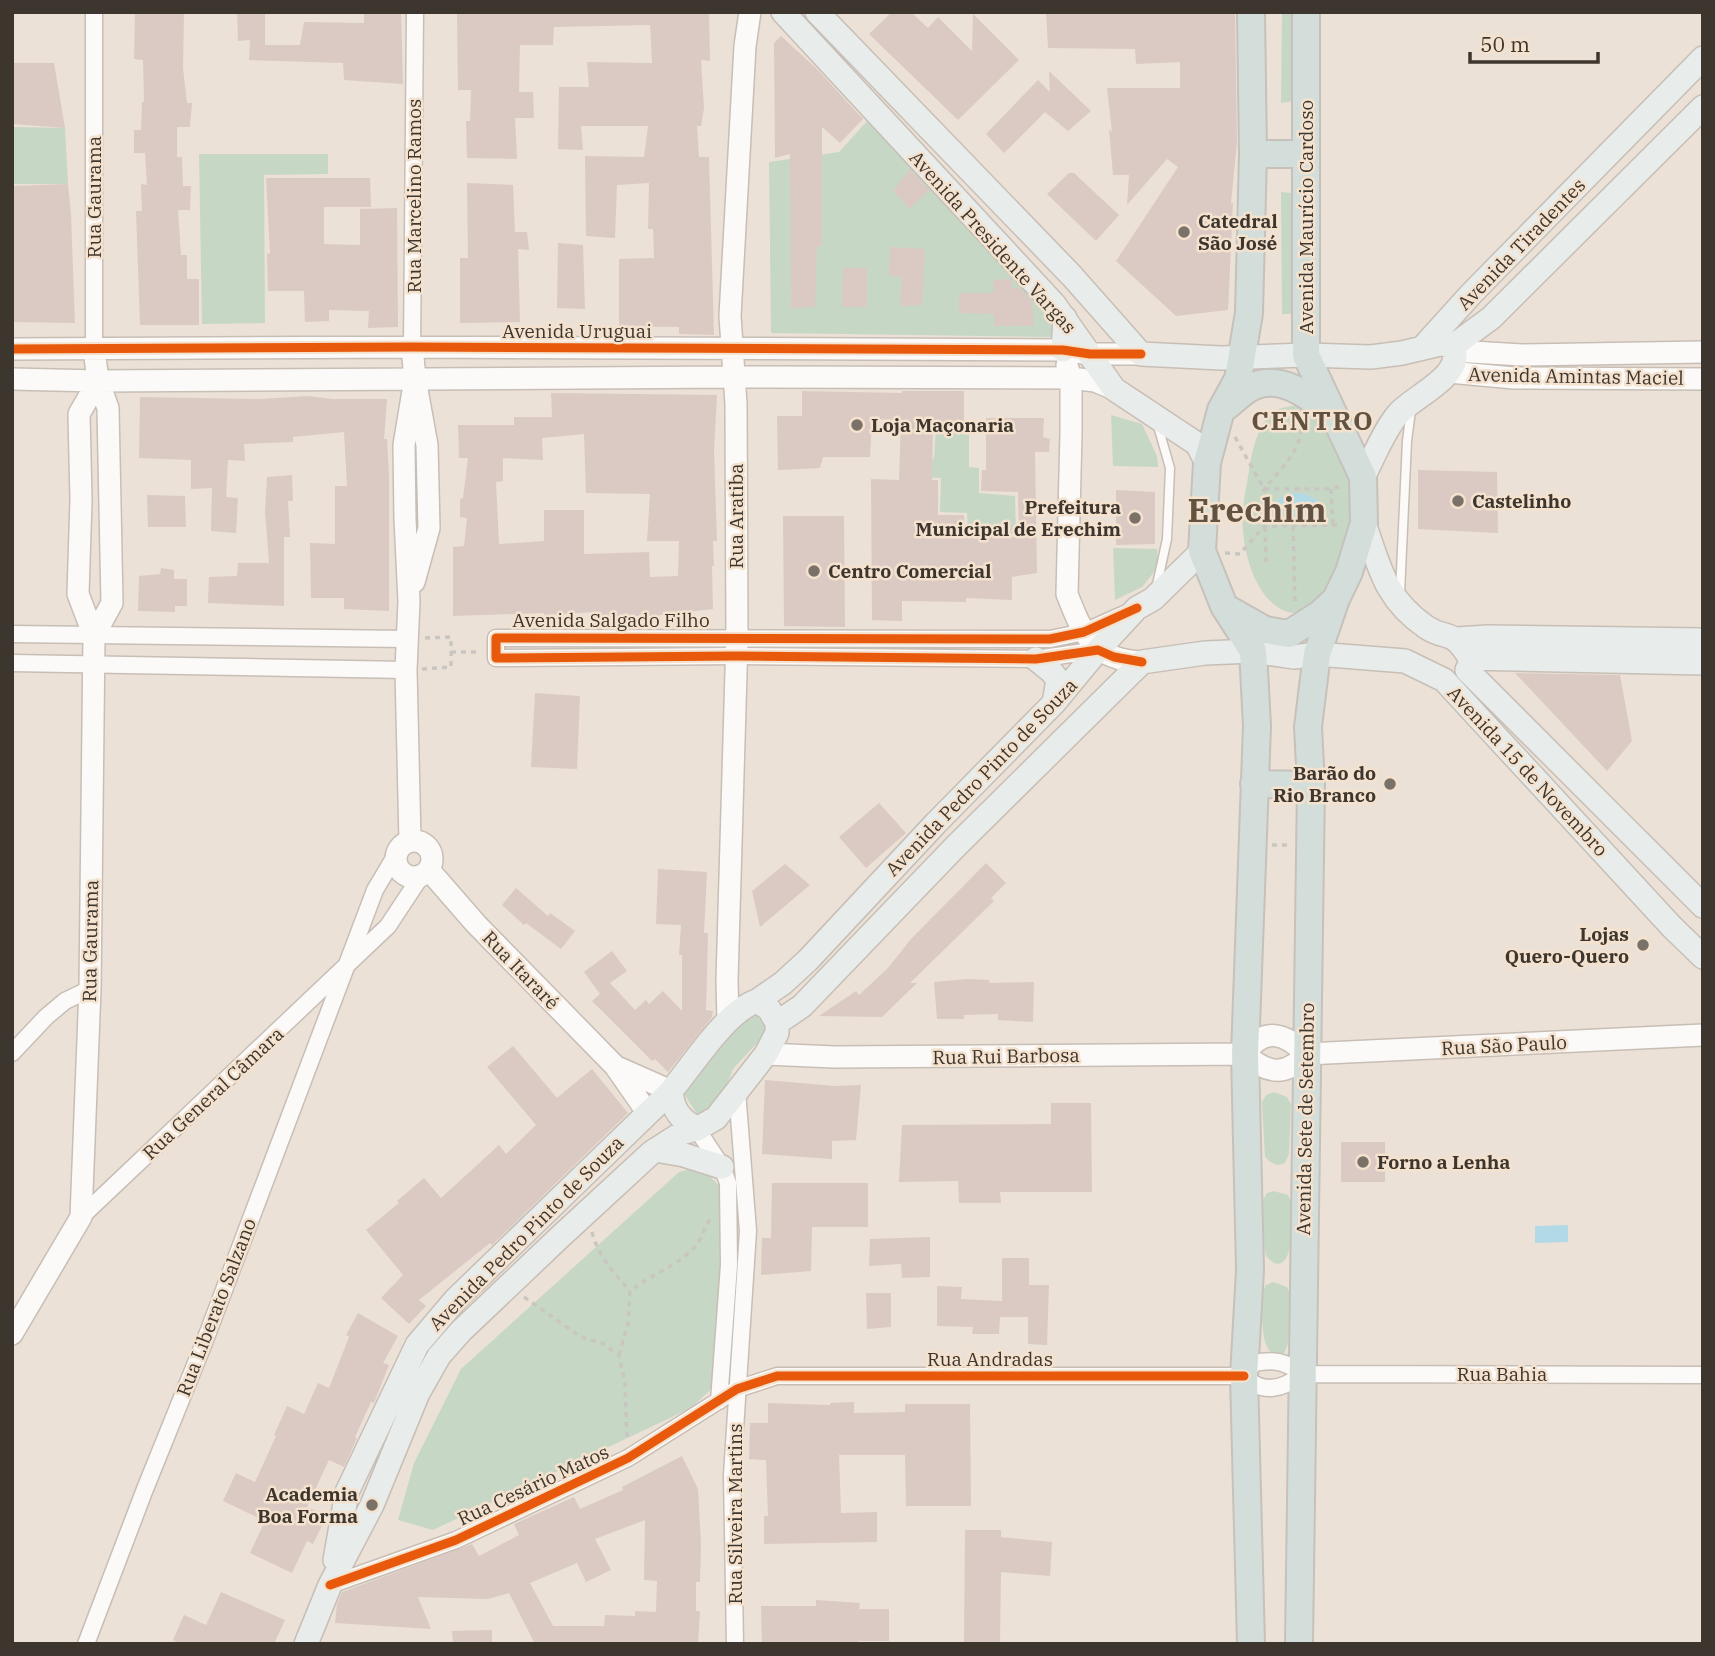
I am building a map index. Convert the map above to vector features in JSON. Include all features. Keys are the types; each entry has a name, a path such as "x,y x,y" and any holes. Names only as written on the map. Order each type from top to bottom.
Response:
{"main road":[{"name":"Avenida Presidente Vargas","path":"783,12 1054,304 1114,389 1197,444 1207,463"},
{"name":"Avenida Presidente Vargas","path":"817,12 1062,266 1142,354"},
{"path":"1251,12 1253,154 1249,313 1238,379 1221,410 1207,463 1202,551 1224,606 1253,652 1257,726 1245,1054 1250,1269 1244,1376 1251,1644"},
{"name":"Avenida Maurício Cardoso","path":"1306,12 1306,355 1363,477"},
{"name":"Avenida Tiradentes","path":"1424,346 1472,293 1703,58"},
{"name":"Avenida Tiradentes","path":"1363,477 1397,415 1413,400 1433,388 1452,357 1703,107"},
{"path":"1253,154 1306,154"},
{"path":"1063,350 1065,318"},
{"name":"Avenida Amintas Maciel","path":"1424,346 1440,344 1452,357"},
{"path":"1306,355 1371,357 1402,353 1424,346"},
{"name":"Avenida Uruguai","path":"1142,354 1243,358 1306,355"},
{"path":"1221,410 1253,386 1280,382 1308,396 1334,416"},
{"name":"Avenida Sete de Setembro","path":"1299,1644 1311,785 1308,727 1317,654 1336,599 1349,572 1364,523 1363,477"},
{"name":"Avenida 15 de Novembro","path":"1364,523 1385,584 1400,606 1465,655 1701,904"},
{"name":"Avenida Pedro Pinto de Souza","path":"331,1585 347,1492 417,1345 456,1299 543,1212 671,1091 744,1005 757,1001 783,983 808,960 936,823 1054,703 1091,641 1145,603 1202,551"},
{"path":"1224,606 1265,630 1289,634 1320,614 1336,599"},
{"path":"1444,680 1458,677 1465,655 1488,636 1703,640"},
{"path":"1142,662 1205,653 1253,652"},
{"name":"Avenida 15 de Novembro","path":"1253,652 1294,657 1317,654 1405,661 1444,680 1672,927 1703,957"},
{"path":"1465,655 1703,663"},
{"path":"1036,659 1058,680 1054,703"},
{"name":"Avenida Pedro Pinto de Souza","path":"306,1644 331,1585 372,1505 418,1393 439,1356 508,1286 655,1150 682,1133 697,1129 716,1118 766,1054 777,1033 777,1023 802,1006 955,847 1142,662"},
{"path":"1254,784 1311,785"},
{"path":"936,823 955,847"},
{"path":"1672,927 1690,932 1696,928 1701,904"},
{"path":"757,1001 769,1009 777,1023"},
{"path":"671,1091 673,1106 681,1119 697,1129"},
{"path":"655,1150 684,1155 722,1167"},
{"path":"543,1212 561,1236"}],"street":[{"name":"Rua Gaurama","path":"82,1217 90,989 94,636 112,603 108,408 98,381 94,349 94,12"},
{"name":"Rua Marcelino Ramos","path":"409,601 429,528 427,445 412,347 415,12"},
{"name":"Rua Aratiba","path":"728,1021 736,647 734,377 730,316 745,46 750,12"},
{"name":"Avenida Uruguai","path":"12,349 412,347 1063,350 1090,354 1142,354"},
{"path":"1063,350 1071,378 1067,594 1091,641"},
{"name":"Avenida Amintas Maciel","path":"1452,357 1703,352"},
{"name":"Avenida Amintas Maciel","path":"1452,357 1514,378 1703,379"},
{"path":"12,379 1071,378 1095,381 1114,389"},
{"name":"Rua Marcelino Ramos","path":"404,847 409,601 404,445 415,379"},
{"path":"94,636 78,594 81,500 79,414 98,381"},
{"path":"404,445 427,445"},
{"path":"81,500 108,502"},
{"path":"12,634 407,639"},
{"name":"Avenida Salgado Filho","path":"1091,641 1036,659 736,647 496,638 496,658 736,647 1050,639 1091,641 1122,659 1142,662"},
{"path":"12,663 406,670"},
{"path":"422,842 431,850 433,861 425,873 409,876 404,874 397,864 404,847 422,842"},
{"name":"Rua General Câmara","path":"344,970 375,890 404,847"},
{"name":"Rua General Câmara","path":"82,1217 388,926 425,873"},
{"name":"Rua Itararé","path":"425,873 615,1066 647,1112"},
{"name":"Rua Liberato Salzano","path":"86,1644 204,1343 344,970"},
{"path":"12,1053 65,1001 90,989"},
{"path":"1264,1035 1283,1037 1306,1054 1292,1066 1273,1071 1260,1068 1245,1054 1253,1042 1264,1035"},
{"name":"Rua São Paulo","path":"1306,1054 1703,1035"},
{"name":"Rua Rui Barbosa","path":"766,1054 848,1057 1245,1054"},
{"name":"Rua Itararé","path":"615,1066 671,1091"},
{"name":"Rua Silveira Martins","path":"735,1644 732,1475 748,1231 737,1091"},
{"name":"Rua Silveira Martins","path":"697,1129 722,1167 728,1183 729,1234 719,1401"},
{"path":"12,1334 82,1217"},
{"path":"1266,1361 1282,1361 1302,1374 1281,1388 1266,1389 1249,1382 1244,1376 1254,1363 1266,1361"},
{"name":"Rua Bahia","path":"1302,1374 1703,1375"},
{"name":"Rua Andradas","path":"737,1389 777,1376 1244,1376"},
{"name":"Rua Cesário Matos","path":"331,1585 456,1540 628,1458 737,1389"}],"lane":[{"path":"1400,606 1407,440 1413,400"},
{"path":"1145,603 1167,539 1170,468 1156,416"}],"path":[{"path":"1221,410 1264,489 1266,562"},
{"path":"1264,489 1285,465 1303,433 1301,414"},
{"path":"1264,489 1332,489 1363,477"},
{"path":"1332,489 1333,525"},
{"path":"1202,551 1240,554 1264,526 1364,523"},
{"path":"1289,634 1295,613 1293,526"},
{"path":"406,670 452,667 451,636 407,639"},
{"path":"451,652 484,652"},
{"path":"1253,846 1309,845"},
{"path":"587,1212 596,1247 630,1291 628,1323 619,1355 625,1383 628,1458"},
{"path":"630,1291 644,1279 678,1261 698,1242 713,1214"},
{"path":"508,1286 581,1337 602,1343 619,1355"}],"green space":[{"path":"1282,12 1298,12 1294,101 1281,103"},
{"path":"869,119 1048,310 1054,337 771,333 769,162 839,152"},
{"path":"12,127 65,128 68,184 12,184"},
{"path":"199,154 328,154 328,174 264,175 265,323 202,324"},
{"path":"1281,192 1301,194 1300,314 1282,314"},
{"path":"1299,405 1324,414 1348,472 1352,507 1349,547 1324,604 1291,613 1275,605 1257,582 1246,553 1243,509 1252,455 1265,420 1278,409"},
{"path":"1111,415 1142,424 1157,456 1158,467 1113,466"},
{"path":"936,427 969,427 969,467 979,468 979,493 1015,496 1016,535 968,533 967,513 940,512 941,478 918,477 918,460 934,459"},
{"path":"1113,548 1157,549 1158,567 1142,587 1115,600"},
{"path":"751,1009 769,1030 733,1069 719,1105 699,1117 684,1094"},
{"path":"1274,1092 1287,1097 1291,1104 1289,1154 1285,1163 1279,1165 1265,1157 1262,1102 1266,1095"},
{"path":"701,1166 727,1195 719,1382 691,1408 433,1530 398,1520 414,1463 461,1369 679,1172"},
{"path":"1274,1191 1288,1195 1291,1202 1291,1240 1286,1259 1281,1263 1268,1259 1264,1245 1263,1200 1267,1193"},
{"path":"1273,1282 1287,1287 1290,1294 1288,1344 1284,1353 1275,1354 1265,1343 1262,1321 1262,1292 1266,1285"}],"water":[{"path":"1293,493 1305,494 1319,501 1322,509 1319,515 1299,520 1278,514 1275,505 1278,499"},
{"path":"1568,1225 1568,1242 1535,1243 1535,1226"}],"building":[{"path":"135,12 184,12 183,68 187,103 192,103 190,127 177,127 177,157 182,157 183,186 191,186 190,210 178,210 181,255 187,255 187,279 199,279 199,325 140,325 136,211 142,211 141,184 147,185 145,153 134,153 134,130 141,130 144,102 143,60 134,59"},
{"path":"237,12 265,12 265,45 300,45 304,22 364,23 364,12 401,12 403,84 344,80 343,63 249,60 250,40 238,41"},
{"path":"457,12 709,12 710,61 701,60 704,108 701,126 697,126 699,157 709,157 714,335 679,334 679,327 619,326 619,259 654,258 653,229 648,229 649,183 617,185 615,238 586,236 585,156 644,157 648,126 581,126 583,150 558,149 559,87 589,87 587,62 652,63 650,25 554,27 553,45 520,45 519,92 533,92 534,118 515,118 517,159 467,158 466,121 470,121 471,90 458,90"},
{"path":"892,12 911,12 928,28 938,17 972,51 973,14 1019,60 958,120 869,34"},
{"path":"1046,12 1235,12 1237,142 1231,203 1228,310 1176,316 1116,261 1178,167 1167,159 1127,205 1129,175 1113,175 1107,88 1180,88 1180,62 1136,64 1135,49 1048,48"},
{"path":"781,36 817,69 863,119 840,143 822,127 822,246 817,246 815,307 791,308 790,154 775,158 774,43"},
{"path":"12,63 54,63 65,128 12,124"},
{"path":"1049,71 1091,111 1068,131 1045,112 1004,153 986,134 1038,80 1050,92"},
{"path":"910,169 929,190 910,209 893,191"},
{"path":"1069,173 1074,173 1119,215 1096,241 1047,194"},
{"path":"266,178 370,178 371,207 324,207 324,244 360,245 360,209 397,208 398,327 368,328 369,311 329,310 329,321 305,322 304,291 268,291 267,253 270,254"},
{"path":"467,183 513,185 515,232 527,232 529,250 518,249 520,322 460,323 460,258 468,258"},
{"path":"68,184 75,323 12,322 12,186"},
{"path":"558,243 583,245 585,309 557,308"},
{"path":"890,247 925,249 922,305 900,306 902,277 889,276"},
{"path":"843,268 867,268 867,307 842,307"},
{"path":"1011,279 1012,288 1020,288 1032,301 1034,326 994,326 994,314 959,313 959,293 994,293 993,280"},
{"path":"802,391 964,391 964,424 933,423 932,480 938,480 938,515 964,515 965,535 1019,537 1018,492 981,491 982,470 986,470 986,418 1044,418 1043,437 1050,439 1049,452 1035,452 1037,573 1012,577 1012,600 966,598 966,602 902,601 902,621 872,620 871,479 899,480 901,420 872,419 870,457 823,457 820,468 778,470 777,416 802,416"},
{"path":"551,393 717,395 714,451 717,541 713,541 713,609 653,616 596,617 595,612 453,616 453,547 464,546 467,518 460,517 460,499 463,498 468,458 459,458 458,425 514,425 514,417 552,417","holes":["584,434 586,493 650,494 647,541 679,541 678,576 650,577 649,552 584,554 584,510 544,510 544,541 499,544 496,482 503,481 503,458 543,460 542,438"]},
{"path":"308,396 387,399 384,439 387,439 389,477 389,611 344,609 344,598 311,598 310,543 335,544 335,486 347,486 344,432 293,437 293,442 244,444 245,461 228,460 226,497 238,498 236,533 211,531 212,488 191,489 191,460 139,458 140,397 260,399"},
{"name":"Castelinho","path":"1418,470 1497,472 1498,533 1418,529"},
{"path":"292,475 293,501 288,501 290,537 284,537 284,606 208,603 209,577 237,576 238,563 269,563 265,512 267,477"},
{"name":"Prefeitura Municipal de Erechim","path":"1116,490 1155,492 1155,544 1116,545"},
{"path":"147,495 185,496 186,527 148,527"},
{"name":"Centro Comercial","path":"783,516 844,516 845,627 784,626"},
{"path":"161,568 174,570 174,579 187,579 187,606 175,606 175,612 138,611 139,576 160,574"},
{"path":"1515,673 1620,675 1632,741 1607,771"},
{"path":"535,693 580,696 577,769 531,767"},
{"path":"879,803 906,833 866,868 839,837"},
{"path":"986,863 1006,883 991,898 994,901 910,983 917,983 882,1017 819,1016 856,991 859,995 888,968 911,939"},
{"path":"785,864 810,885 760,927 752,891"},
{"path":"658,869 707,872 704,933 708,933 706,1010 713,1011 712,1017 668,1072 655,1059 652,1061 592,1001 600,994 584,972 612,951 627,971 610,983 635,1010 646,1000 649,1004 663,991 682,1011 682,955 679,955 681,925 656,924"},
{"path":"516,888 548,916 550,913 575,931 561,949 526,923 524,925 502,905"},
{"path":"989,980 990,983 1034,982 1033,1022 998,1020 998,1014 964,1015 964,1019 937,1019 934,982"},
{"path":"513,1046 557,1098 592,1069 628,1113 492,1245 490,1243 419,1300 426,1306 409,1324 381,1298 403,1275 366,1230 424,1178 441,1198 499,1145 506,1154 536,1125 487,1067"},
{"path":"765,1080 835,1086 861,1085 856,1140 832,1141 832,1159 762,1154"},
{"path":"1051,1103 1091,1103 1092,1192 1000,1192 1001,1203 959,1203 958,1181 899,1182 902,1125 1051,1124"},
{"name":"Forno a Lenha","path":"1341,1142 1385,1142 1385,1182 1341,1182"},
{"path":"772,1183 868,1183 868,1227 812,1227 811,1271 761,1275 762,1238 771,1238"},
{"path":"930,1237 930,1277 902,1278 901,1264 869,1266 870,1239"},
{"path":"1002,1258 1029,1258 1029,1285 1049,1285 1047,1345 1028,1344 1028,1317 1000,1317 999,1334 972,1334 973,1327 937,1326 937,1286 962,1287 961,1299 1002,1301"},
{"path":"866,1293 891,1293 891,1327 867,1329"},
{"path":"358,1313 398,1336 383,1363 389,1365 344,1467 329,1460 307,1507 327,1516 313,1544 307,1541 292,1573 250,1553 265,1521 223,1501 236,1473 255,1482 287,1406 304,1414 318,1383 329,1388 349,1337 346,1335"},
{"path":"854,1402 854,1413 905,1412 905,1404 970,1404 971,1506 906,1506 905,1455 839,1455 841,1513 877,1512 877,1542 764,1544 764,1516 768,1516 766,1460 749,1459 750,1423 768,1423 768,1403 830,1405"},
{"path":"682,1456 698,1489 701,1544 700,1582 696,1582 696,1611 700,1611 698,1644 535,1644 509,1593 488,1599 418,1597 431,1629 335,1623 337,1604 342,1592 472,1544 479,1556 519,1535 514,1524 574,1497 580,1509 623,1490 622,1487","holes":["645,1520 644,1580 657,1581 656,1612 635,1611 635,1616 605,1615 604,1626 553,1626 530,1583 577,1563 586,1582 611,1570 595,1539"]},
{"path":"965,1530 1001,1530 1001,1537 1052,1542 1050,1576 1001,1572 1000,1643 964,1642"},
{"path":"221,1592 285,1620 274,1644 180,1644 173,1640 184,1615 206,1625"},
{"path":"816,1600 860,1603 859,1609 889,1609 889,1641 858,1641 858,1644 762,1644 761,1606 816,1606"},
{"path":"492,1630 492,1644 453,1644 452,1631"}],"cycle path":[{"path":"12,349 412,347 1063,350 1090,354 1141,354"},
{"path":"1137,608 1084,632 1050,639 496,638 496,658 736,656 1036,659 1098,650 1114,657 1142,662"},
{"path":"330,1585 456,1540 628,1458 737,1389 777,1376 1244,1376"}],"place":[{"name":"Catedral São José","path":"1184,232"},
{"name":"Loja Maçonaria","path":"857,425"},
{"name":"Castelinho","path":"1458,501"},
{"name":"Prefeitura Municipal de Erechim","path":"1135,518"},
{"name":"Centro Comercial","path":"814,571"},
{"name":"Barão do Rio Branco","path":"1390,784"},
{"name":"Lojas Quero-Quero","path":"1643,945"},
{"name":"Forno a Lenha","path":"1363,1162"},
{"name":"Academia Boa Forma","path":"372,1505"}],"district":[{"name":"CENTRO","path":"1313,420"},
{"name":"Erechim","path":"1257,509"}]}
